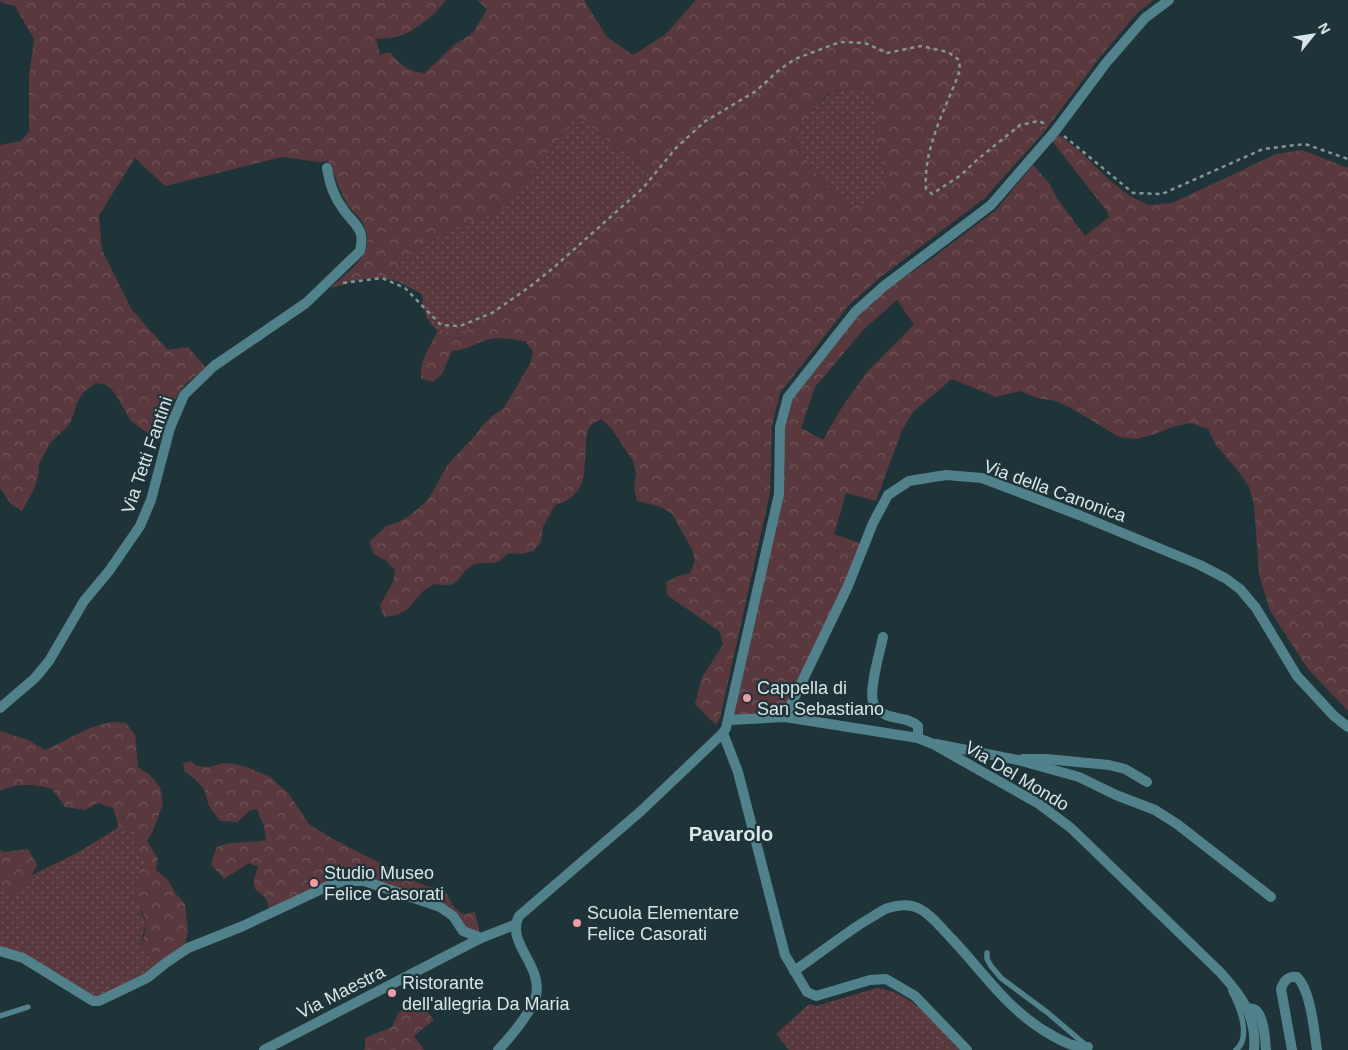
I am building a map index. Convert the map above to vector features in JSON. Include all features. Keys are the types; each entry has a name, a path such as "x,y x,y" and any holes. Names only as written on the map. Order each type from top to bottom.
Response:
{"street":[{"path":"498,1050 512,1036 536,996 536,977 530,961 516,937 514,925 519,916 640,811 723,733 729,720 779,494 780,427 788,397 855,312 884,286 991,205 1056,130 1106,63 1145,18 1169,0"},
{"name":"Via Tetti Fantini","path":"0,708 35,678 44,667 84,601 109,571 140,526 151,500 170,428 184,395 214,366 306,303 360,251 363,241 357,224 343,209 330,183 327,168"},
{"name":"Via della Canonica","path":"785,717 848,586 873,523 888,495 909,481 946,475 982,478 1079,515 1200,565 1225,578 1240,589 1256,608 1298,676 1334,716 1348,728"},
{"path":"883,637 872,693 873,703 878,711 886,715 914,722 918,726 918,738"},
{"name":"Via Del Mondo","path":"729,720 785,717 918,738 933,744 1039,804 1071,828 1220,972 1238,992 1248,1009 1255,1038 1254,1050"},
{"path":"723,733 738,772 785,955 807,992 816,996 870,980 886,979 915,996 967,1050"},
{"path":"933,744 1018,760 1079,777 1116,795 1155,810 1178,824 1271,897"},
{"path":"1018,760 1029,758 1109,765 1125,769 1147,782"},
{"path":"0,950 23,958 93,1001 99,1001 147,978 188,948 278,911 344,881 364,881 440,907 453,916 463,931 481,938"},
{"path":"794,971 813,959 851,929 888,908 905,905 918,908 940,927 1000,995 1025,1018 1039,1028 1078,1048 1090,1048"},
{"name":"Via Maestra","path":"264,1050 481,938 514,925"},
{"path":"1292,1050 1281,989 1284,981 1291,977 1297,977 1301,981 1307,994 1318,1050"},
{"path":"1248,1009 1257,1010 1260,1015 1266,1050"}],"lane":[{"path":"987,953 987,959 1001,978 1048,1013 1090,1048"},
{"path":"1220,972 1241,1016 1243,1038 1236,1050"},
{"path":"0,1016 28,1007"}],"path":[{"path":"323,287 382,278 405,288 441,325 460,326 492,313 534,284 584,242 643,188 676,148 704,122 756,91 779,70 795,59 840,42 865,43 888,53 921,46 948,52 960,60 960,70 930,144 925,180 926,188 932,194 961,176 978,159 1020,124 1038,121 1056,130 1133,193 1162,194 1263,149 1305,144 1348,159"}],"green space":[{"path":"0,0 446,0 430,17 403,35 376,39 380,55 390,52 405,67 425,73 454,45 473,33 487,9 477,0 584,0 607,37 633,55 665,35 696,0 1154,0 1138,12 1100,57 1044,132 985,198 878,279 848,306 780,393 772,426 770,493 720,718 716,725 695,704 702,677 723,645 720,632 667,595 666,582 690,573 695,561 692,549 672,514 661,507 637,501 634,488 636,474 633,461 611,428 601,419 591,425 588,432 584,473 579,489 566,501 555,505 543,527 541,541 534,551 521,554 508,553 496,562 473,565 454,583 450,585 434,584 424,590 408,609 397,615 384,617 380,605 393,582 395,570 386,561 374,554 369,542 386,526 409,516 428,500 448,464 492,416 503,409 530,364 533,351 525,341 500,338 486,340 452,351 442,374 433,382 421,378 421,370 426,353 438,330 462,334 530,282 546,278 578,248 594,221 613,215 635,196 647,174 642,164 609,142 588,123 574,117 559,139 503,209 449,230 416,250 400,263 387,279 364,279 330,288 354,267 360,259 365,251 367,233 359,217 347,204 328,161 319,162 282,157 165,186 135,158 99,215 102,250 132,310 168,350 188,347 206,368 179,392 159,441 131,421 114,392 107,385 96,383 84,392 77,402 69,425 50,443 39,465 34,489 22,511 11,504 0,488 0,145 21,141 29,131 29,78 34,39 15,6 0,2","holes":["851,88 862,89 878,99 876,139 885,168 882,192 871,202 848,207 812,169 796,141 802,122 829,93"]},
{"path":"851,88 862,89 878,99 876,139 885,168 882,192 871,202 848,207 812,169 796,141 802,122 830,93"},
{"path":"574,117 588,123 609,142 642,164 647,174 635,196 613,215 594,221 578,248 546,278 530,282 462,334 438,330 428,319 424,309 422,294 399,282 387,279 400,263 416,250 449,230 503,209 559,139"},
{"path":"1057,133 1084,155 1108,179 1130,196 1148,205 1172,203 1276,154 1302,150 1348,168 1348,711 1308,669 1270,611 1259,574 1254,504 1249,487 1216,445 1208,429 1191,423 1172,427 1137,439 1119,437 1071,408 1055,401 1037,398 1020,391 996,397 952,379 914,411 902,430 876,501 846,493 834,534 862,544 785,714 733,716 773,531 782,427 790,398 837,337 885,287 897,282 927,262 996,210 1033,165 1049,183 1058,200 1085,236 1109,217 1106,210 1052,141","holes":["897,300 914,325 867,372 842,407 823,440 801,428 815,387 864,329"]},
{"path":"114,722 126,723 135,735 138,767 150,775 160,787 163,804 147,841 158,859 156,870 168,880 176,894 185,904 188,931 184,949 155,968 151,958 141,947 147,924 137,898 137,885 140,870 146,861 138,854 136,830 119,827 113,808 98,803 85,810 65,807 52,789 26,785 0,791 0,731 28,740 45,750 95,726"},
{"path":"191,761 197,766 210,767 222,763 235,764 270,777 288,793 309,824 331,838 423,885 436,888 447,894 452,905 462,914 475,912 480,934 464,928 454,914 364,879 269,909 266,898 254,888 254,879 258,867 249,863 224,879 211,864 217,847 266,840 264,826 257,809 249,811 237,822 220,821 209,806 204,789 185,772 183,763"},
{"path":"119,827 136,830 138,854 146,861 140,870 141,912 147,924 143,933 141,947 151,958 155,968 99,1000 0,950 0,890 11,895 28,882 32,875 77,853"},
{"path":"0,849 3,852 28,849 37,865 28,882 11,895 0,890"},
{"path":"877,988 902,996 913,1003 932,1020 959,1050 789,1050 776,1034 809,1004 816,1006"},
{"path":"419,1001 434,1020 414,1036 424,1050 364,1050 365,1038 392,1027 399,1012"}],"place":[{"name":"Cappella di San Sebastiano","path":"747,698"},
{"name":"Studio Museo Felice Casorati","path":"314,883"},
{"name":"Scuola Elementare Felice Casorati","path":"577,923"},
{"name":"Ristorante dell'allegria Da Maria","path":"392,993"}],"district":[{"name":"Pavarolo","path":"731,834"}]}
